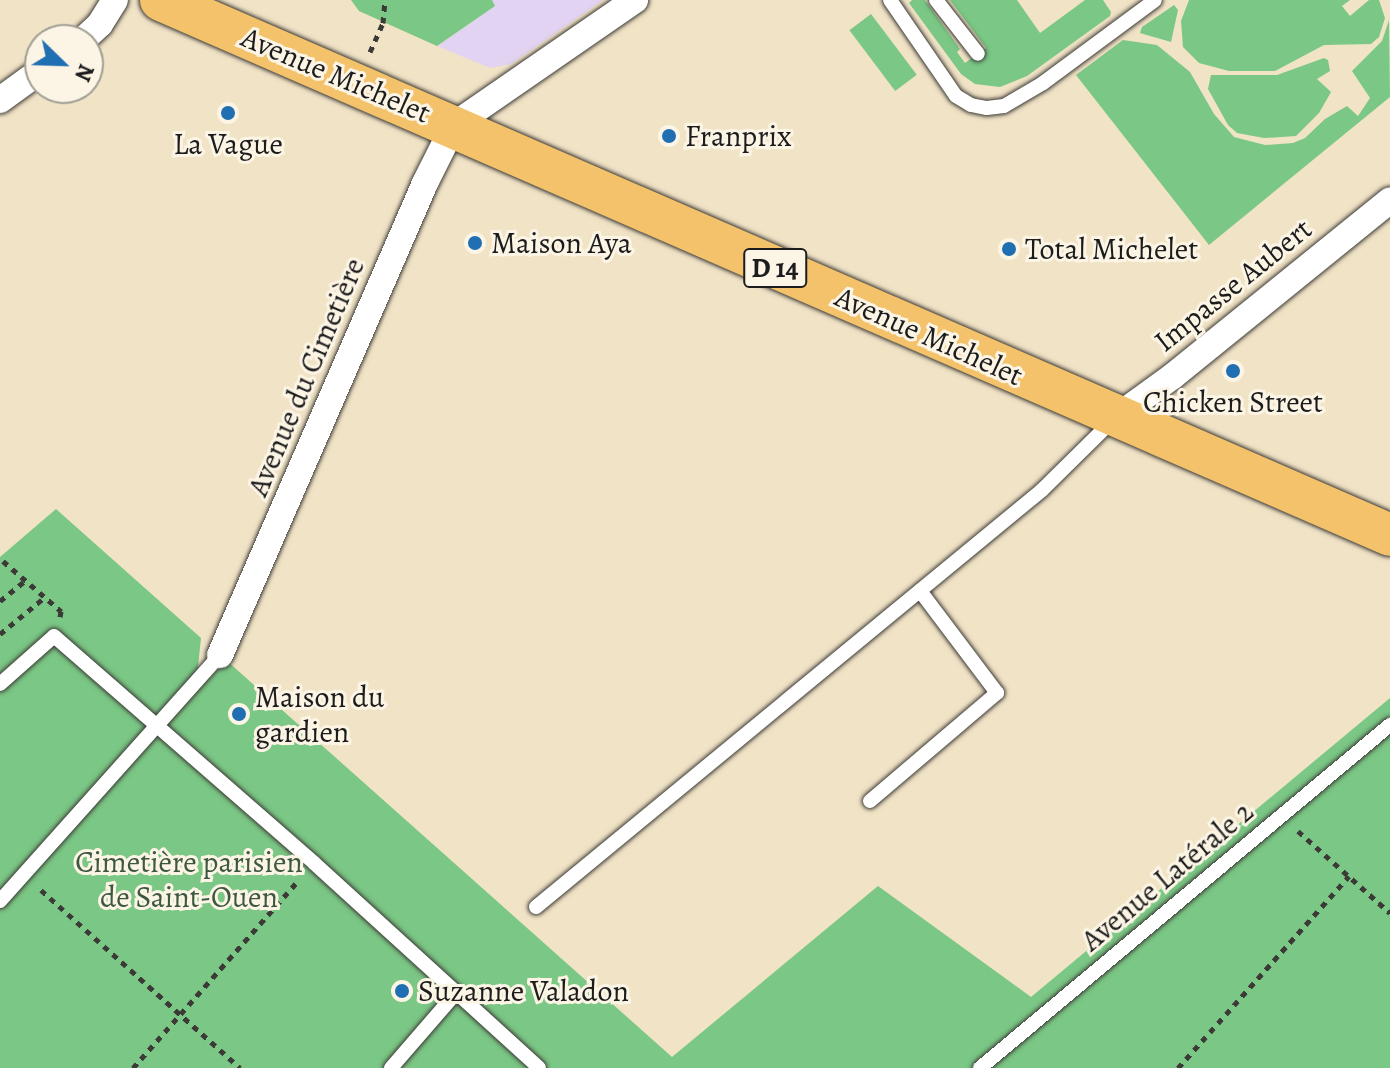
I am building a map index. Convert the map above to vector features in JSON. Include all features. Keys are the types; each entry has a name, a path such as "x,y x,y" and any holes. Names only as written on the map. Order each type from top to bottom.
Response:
{"main road":[{"name":"Avenue Michelet","path":"161,0 454,125 1115,418 1390,535"}],"street":[{"path":"100,24 115,0"},
{"path":"454,125 635,0"},
{"path":"0,100 24,83"},
{"name":"Avenue du Cimetière","path":"220,655 425,183 454,125"},
{"name":"Impasse Aubert","path":"1115,418 1173,376 1390,200"}],"lane":[{"path":"890,0 956,96 971,105 987,108 1004,106 1043,83 1155,0"},
{"path":"936,0 978,54"},
{"path":"536,907 1042,490 1115,418"},
{"path":"870,801 997,693 920,591"},
{"path":"0,684 54,636 314,863 539,1068"},
{"path":"0,901 220,655"},
{"name":"Avenue Latérale 2","path":"980,1068 1390,725"},
{"path":"391,1068 455,994"}],"path":[{"path":"356,83 383,23 385,0"},
{"path":"3,561 61,611 54,636"},
{"path":"0,601 26,580"},
{"path":"0,634 45,597"},
{"path":"1280,815 1390,913"},
{"path":"133,1068 314,863"},
{"path":"24,874 240,1068"},
{"path":"1178,1068 1349,876"}],"shaded area":[{"path":"492,0 603,0 511,64 490,68 437,46 495,6"}],"green space":[{"path":"351,0 492,0 495,6 437,46 359,11"},
{"path":"925,0 960,49 957,52 965,63 986,48 950,0 1017,0 1040,33 1085,0 1103,0 1111,12 1110,16 1027,76 1000,87 975,84 961,74 909,3"},
{"path":"1189,0 1350,0 1342,6 1350,16 1369,0 1379,0 1385,18 1379,37 1371,44 1324,45 1275,71 1229,71 1199,63 1183,47 1181,21"},
{"path":"1174,5 1178,10 1171,42 1140,33 1142,27"},
{"path":"871,14 917,75 895,91 849,30"},
{"path":"1389,20 1390,97 1209,245 1076,75 1123,40 1157,45 1190,72 1214,114 1234,137 1265,145 1293,143 1305,138 1325,119 1347,106 1358,116 1370,98 1352,71 1382,41"},
{"path":"1324,58 1328,60 1330,71 1317,79 1331,92 1319,113 1296,136 1264,138 1237,133 1228,125 1208,89 1211,75 1277,75"},
{"name":"Cimetière parisien de Saint-Ouen","path":"56,509 201,638 198,667 210,678 226,660 672,1057 878,886 1031,997 1390,698 1390,1068 0,1068 0,557"}],"place":[{"name":"La Vague","path":"228,113"},
{"name":"Franprix","path":"669,136"},
{"name":"Maison Aya","path":"475,243"},
{"name":"Total Michelet","path":"1009,249"},
{"name":"Chicken Street","path":"1233,371"},
{"name":"Maison du gardien","path":"239,714"},
{"name":"Suzanne Valadon","path":"402,991"}]}
